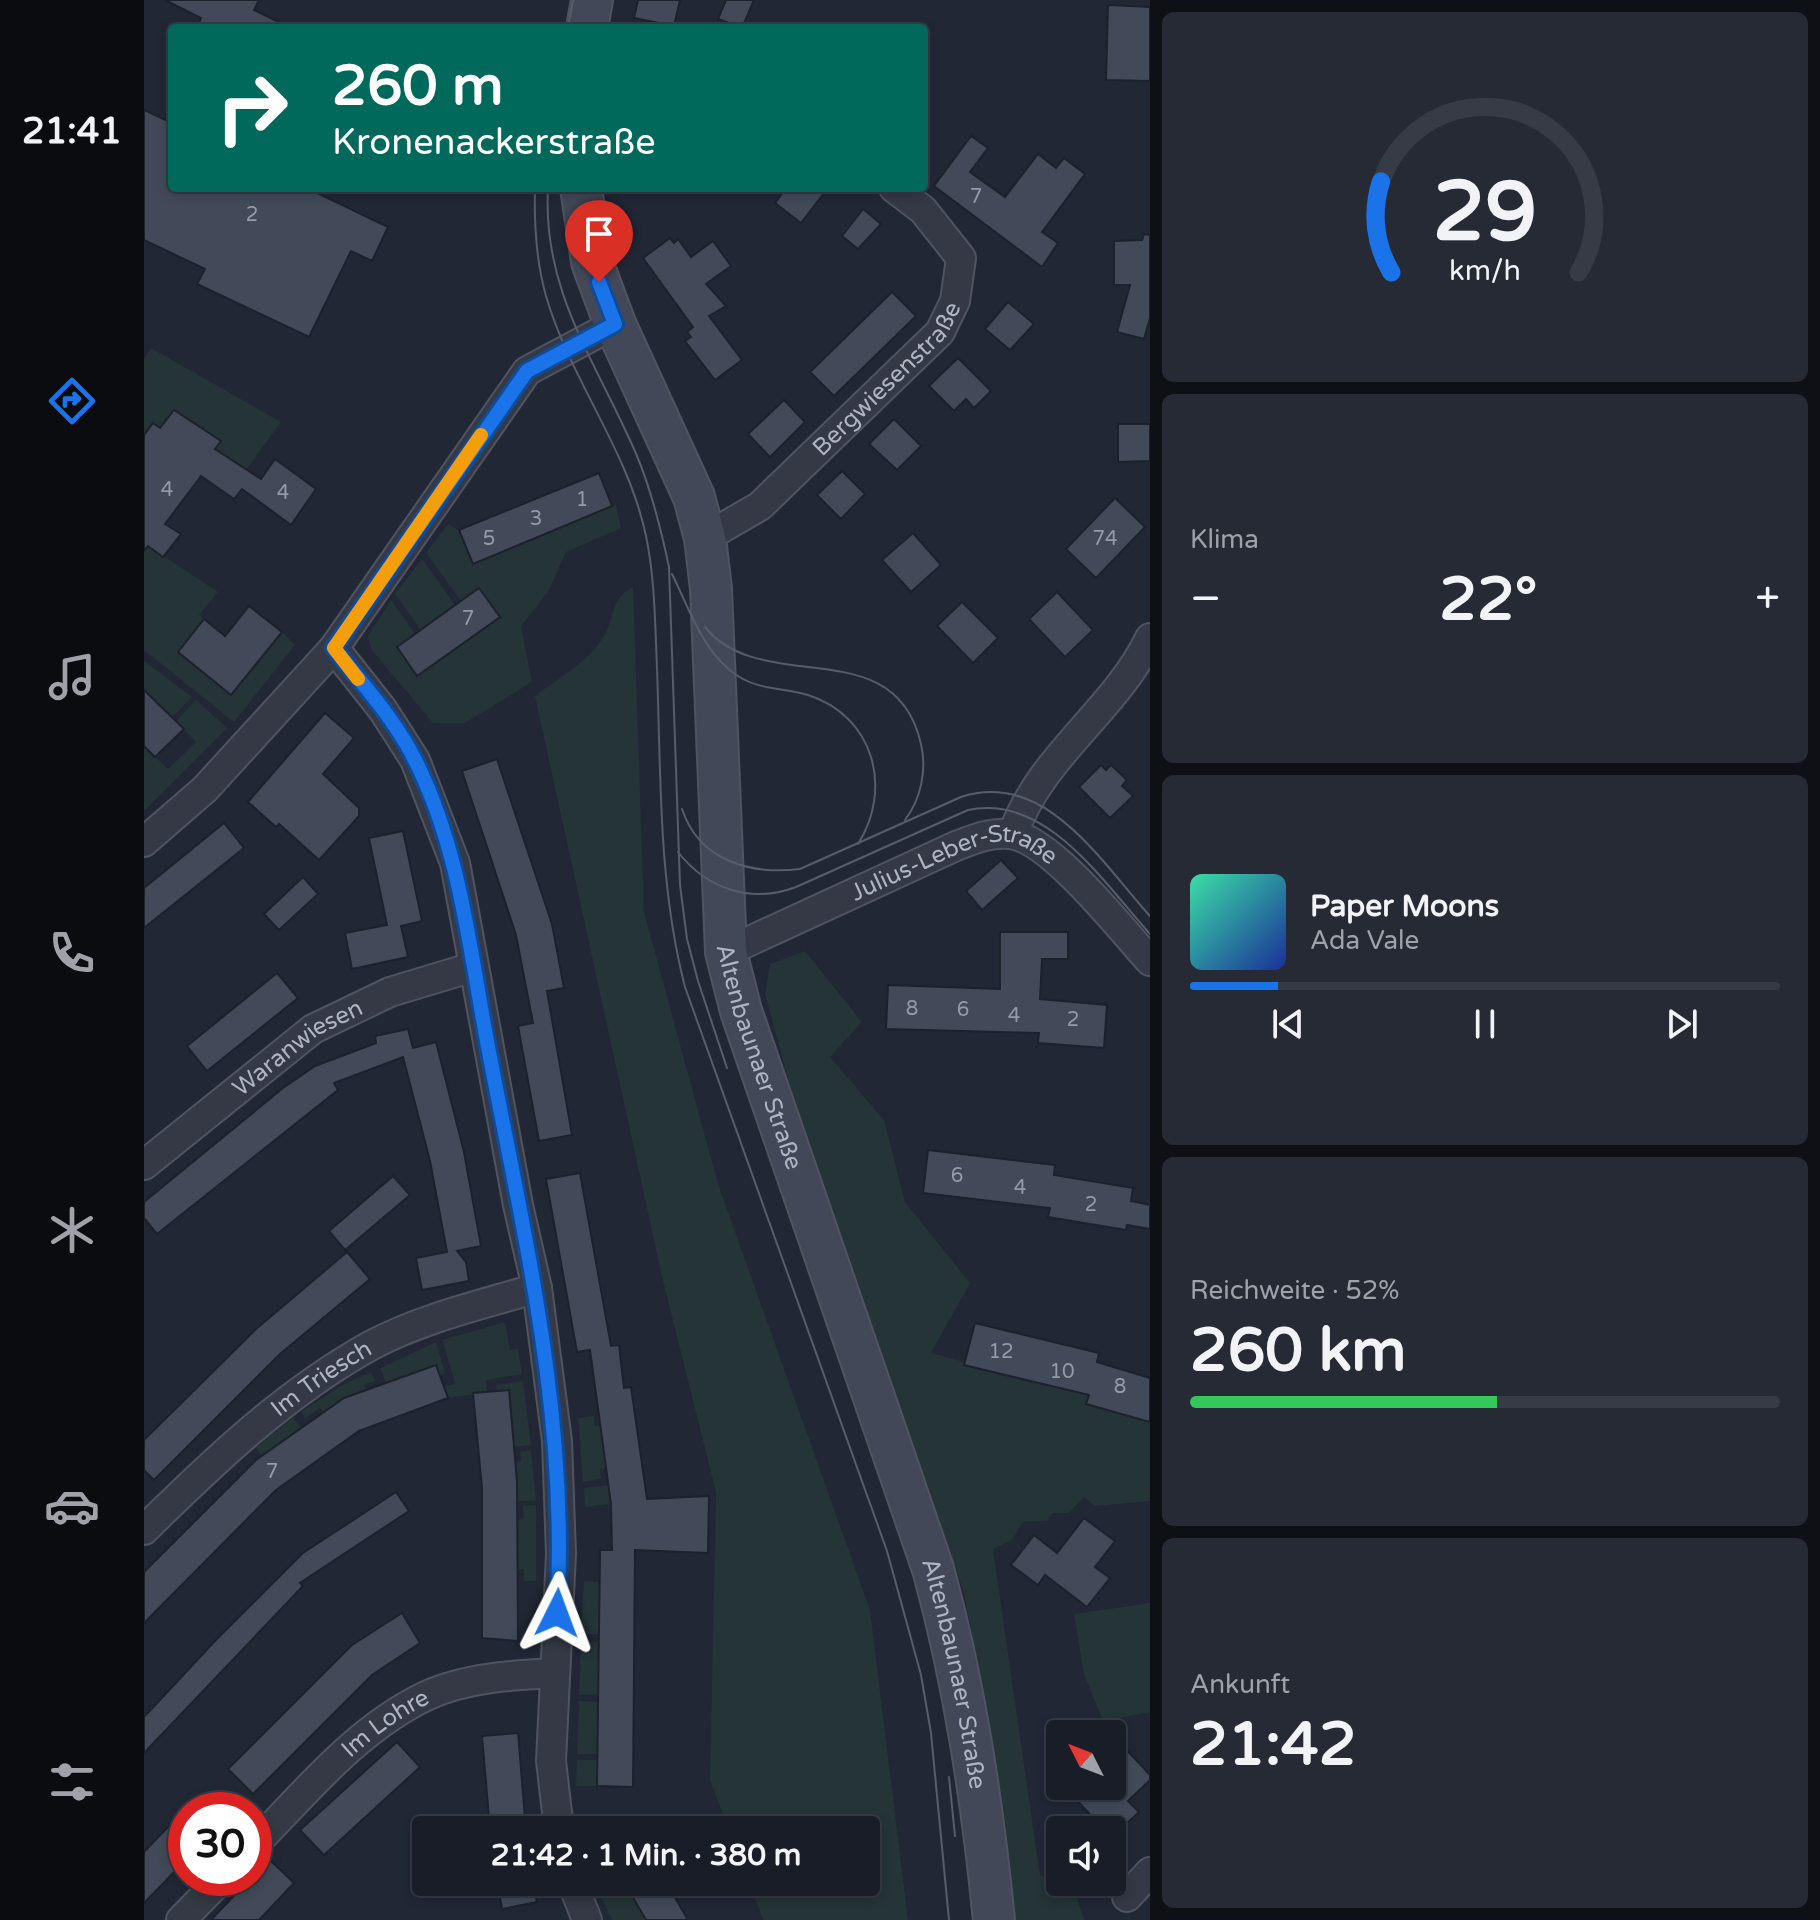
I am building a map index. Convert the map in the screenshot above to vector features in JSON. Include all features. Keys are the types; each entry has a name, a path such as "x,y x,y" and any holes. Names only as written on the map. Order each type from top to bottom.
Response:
{"main road":[{"path":"588,24 592,0"},
{"name":"Altenbaunaer Straße","path":"582,192 592,262 615,324 678,458 705,538 711,589 726,952 741,1011 933,1569 957,1658 981,1797 994,1920"}],"street":[{"name":"Bergwiesenstraße","path":"705,538 760,506 940,332 955,301 961,258 923,210 899,192"},
{"path":"144,842 205,789 334,648 527,371 615,324"},
{"path":"1013,834 1022,808 1042,775 1104,706 1150,638"},
{"path":"334,648 383,710 415,760 455,863 537,1288 557,1441 561,1554 551,1761 557,1816"},
{"name":"Julius-Leber-Straße","path":"726,952 956,846 990,834 1013,834 1049,852 1150,961"},
{"name":"Waranwiesen","path":"144,1165 313,1029 390,992 473,967"},
{"name":"Im Triesch","path":"144,1530 218,1457 302,1388 372,1345 435,1319 537,1288"},
{"name":"Im Lohre","path":"272,1827 359,1739 428,1695 503,1676 554,1673"},
{"path":"1127,1897 1150,1872"},
{"path":"181,1920 204,1896"},
{"path":"578,1896 587,1920"}],"shaded area":[{"path":"151,348 281,422 246,470 215,449 221,441 174,410 160,428 144,435 144,359"},
{"path":"616,505 621,528 566,552 548,592 521,626 532,682 465,723 433,723 371,649 368,636 391,600 415,634 397,648 417,676 499,617 461,601 426,553 448,524 459,530 473,564"},
{"path":"144,543 218,592 199,615 204,619 178,652 230,695 282,632 295,645 234,722 144,650"},
{"path":"422,559 455,605 421,630 395,594"},
{"path":"633,587 644,912 718,1184 870,1610 908,1920 763,1920 754,1896 880,1896 880,1816 724,1816 710,1780 716,1492 663,1281 535,696 592,652 605,634 617,602"},
{"path":"144,661 192,697 172,717 153,698 144,706"},
{"path":"196,700 227,728 144,811 144,746 168,769 196,742 176,721"},
{"path":"805,951 862,1022 830,1057 884,1120 905,1202 970,1283 931,1353 1089,1395 1087,1404 1150,1422 1150,1501 1095,1506 1084,1497 1069,1513 1053,1513 1047,1521 1023,1522 1012,1540 993,1549 1040,1875 1046,1878 1046,1896 1076,1896 1084,1920 1008,1920 994,1752 964,1593 795,1105 765,994 770,964"},
{"path":"505,1322 510,1350 518,1349 522,1374 486,1380 487,1392 448,1398 444,1387 455,1383 442,1340"},
{"path":"436,1342 445,1373 439,1376 435,1365 386,1383 380,1368"},
{"path":"371,1372 375,1381 364,1385 366,1391 324,1413 320,1408 305,1418 301,1412 340,1386"},
{"path":"523,1381 531,1445 514,1447 509,1390 497,1391 496,1385"},
{"path":"594,1416 595,1426 600,1425 606,1468 600,1469 601,1479 583,1482 578,1418"},
{"path":"293,1418 301,1428 262,1456 255,1447"},
{"path":"531,1450 536,1501 517,1501 516,1462 521,1461 520,1452"},
{"path":"609,1485 611,1504 585,1507 584,1488"},
{"path":"536,1505 536,1581 524,1581 524,1569 518,1569 517,1520 524,1519 523,1506"},
{"path":"584,1581 600,1582 599,1634 581,1634"},
{"path":"1150,1603 1150,1712 1103,1720 1084,1674 1074,1614"},
{"path":"581,1641 599,1642 598,1694 579,1695"},
{"path":"579,1701 598,1702 598,1754 577,1754"},
{"path":"577,1760 597,1760 597,1786 576,1786"},
{"path":"632,1896 646,1920 612,1920 601,1897"}],"building":[{"path":"165,0 259,0 254,10 283,24 199,24 201,18"},
{"path":"638,0 680,0 674,24 634,18"},
{"path":"726,0 754,0 744,24 718,19"},
{"path":"1108,5 1150,7 1150,81 1106,80"},
{"path":"144,110 168,121 168,192 315,192 388,227 372,261 351,251 309,337 197,284 205,269 144,240"},
{"path":"971,136 988,148 970,172 1005,197 1038,154 1056,168 1064,158 1085,174 1042,232 1058,243 1042,267 934,186"},
{"path":"783,192 825,192 801,223 775,203"},
{"path":"863,209 881,224 858,249 842,236"},
{"path":"1144,234 1150,235 1150,318 1144,339 1117,332 1130,285 1114,285 1114,241 1142,240"},
{"path":"670,238 674,243 678,239 691,257 713,241 731,266 706,284 726,306 709,316 742,360 715,380 685,341 691,337 687,332 693,327 643,258"},
{"path":"892,292 916,316 834,396 810,372"},
{"path":"1008,302 1034,324 1010,350 985,329"},
{"path":"958,358 991,391 974,408 966,399 954,411 929,386"},
{"path":"784,400 805,422 770,457 748,434"},
{"path":"174,410 221,441 215,449 261,479 275,459 316,489 291,525 242,489 234,499 201,476 165,524 181,534 163,557 148,546 144,551 144,435 153,423 160,428"},
{"path":"894,419 921,446 897,470 869,444"},
{"path":"1118,424 1150,424 1150,461 1118,462"},
{"path":"842,471 865,494 841,519 817,495"},
{"path":"599,473 612,506 473,564 459,530"},
{"path":"1115,498 1145,527 1096,578 1066,549"},
{"path":"913,533 941,565 911,592 882,560"},
{"path":"479,588 500,617 417,676 397,647"},
{"path":"1057,592 1093,630 1065,657 1029,619"},
{"path":"962,602 998,638 973,663 937,626"},
{"path":"249,606 282,632 231,695 178,652 204,619 225,636"},
{"path":"144,690 184,729 155,757 144,746"},
{"path":"325,713 354,738 323,774 359,808 359,816 319,860 279,824 276,827 248,802"},
{"path":"497,759 552,924 564,988 547,991 572,1135 539,1141 518,1026 533,1023 516,935 462,771"},
{"path":"1101,765 1106,770 1111,765 1127,780 1122,786 1133,796 1110,818 1079,787"},
{"path":"224,823 244,848 144,928 144,888"},
{"path":"403,831 422,921 401,926 408,957 352,969 345,933 387,925 369,838"},
{"path":"1001,860 1018,878 982,910 966,891"},
{"path":"303,877 318,894 279,930 264,914"},
{"path":"1000,932 1068,932 1068,959 1042,959 1040,999 1107,1005 1104,1048 1038,1043 1039,1033 886,1029 888,985 1000,989"},
{"path":"277,973 298,998 207,1071 187,1046"},
{"path":"408,1029 413,1048 436,1042 464,1152 481,1246 457,1251 466,1262 469,1281 422,1290 416,1258 447,1252 430,1161 403,1057 334,1083 338,1090 157,1234 144,1218 144,1202 283,1088 315,1066 376,1043 375,1036"},
{"path":"928,1150 1055,1165 1054,1175 1133,1188 1131,1201 1150,1205 1150,1229 1127,1225 1126,1230 1048,1217 1050,1208 923,1193"},
{"path":"580,1173 611,1346 619,1345 624,1388 631,1387 647,1499 709,1496 708,1553 635,1550 633,1787 597,1786 600,1550 612,1550 611,1504 590,1350 577,1352 546,1179"},
{"path":"393,1176 410,1195 345,1250 329,1231"},
{"path":"347,1252 370,1279 280,1354 154,1480 144,1470 144,1440 256,1329"},
{"path":"975,1323 1099,1353 1097,1362 1150,1378 1150,1422 1086,1404 1089,1395 964,1365"},
{"path":"436,1365 448,1398 359,1431 276,1490 144,1623 144,1572 256,1460 344,1398"},
{"path":"509,1390 517,1481 518,1641 482,1638 482,1488 473,1393"},
{"path":"396,1492 409,1511 300,1583 303,1586 144,1753 144,1717 214,1642 303,1553"},
{"path":"1084,1518 1115,1541 1095,1567 1110,1578 1087,1607 1045,1575 1038,1585 1011,1565 1034,1535 1057,1553"},
{"path":"402,1613 420,1643 372,1675 255,1792 251,1792 228,1769 352,1645"},
{"path":"518,1733 525,1816 489,1816 482,1736"},
{"path":"397,1742 420,1767 324,1855 300,1830"},
{"path":"1126,1749 1150,1775 1150,1780 1128,1801 1139,1812 1126,1824 1126,1816 1091,1816 1077,1800 1126,1800"},
{"path":"168,1827 168,1878 144,1903 144,1852"},
{"path":"272,1862 294,1883 259,1920 211,1920 234,1896 272,1896"},
{"path":"500,1896 536,1896 537,1902 502,1909"},
{"path":"632,1896 674,1896 688,1920 646,1920"}],"tram line":[{"path":"569,24 573,0"},
{"path":"535,192 540,270 556,327 626,474 646,536 654,602 665,869 685,987 887,1551 921,1675 931,1733 949,1920"},
{"path":"548,192 554,261 563,295 642,470 656,511 669,567 680,885 687,939 727,1068"},
{"path":"672,574 699,630 726,667 754,684 808,695 831,705 849,719 862,737 871,757 875,778 869,823 858,844"},
{"path":"705,627 730,648 759,659 856,675 884,687 907,709 921,744 923,774 919,794 905,820"},
{"path":"682,809 690,827 714,852 746,866 782,870 800,869 961,797 991,792 1019,796 1045,808 1069,826 1150,916"},
{"path":"678,852 702,875 731,890 763,894 779,892 968,810 996,808 1023,815 1071,846 1150,934"},
{"path":"949,1777 955,1836"}],"slow traffic":[{"path":"358,679 334,648 481,435"}],"route":[{"path":"557,1613 561,1554 557,1441 537,1288 518,1205 455,863 415,760 383,710 334,648 527,371 615,324 599,282"}]}
